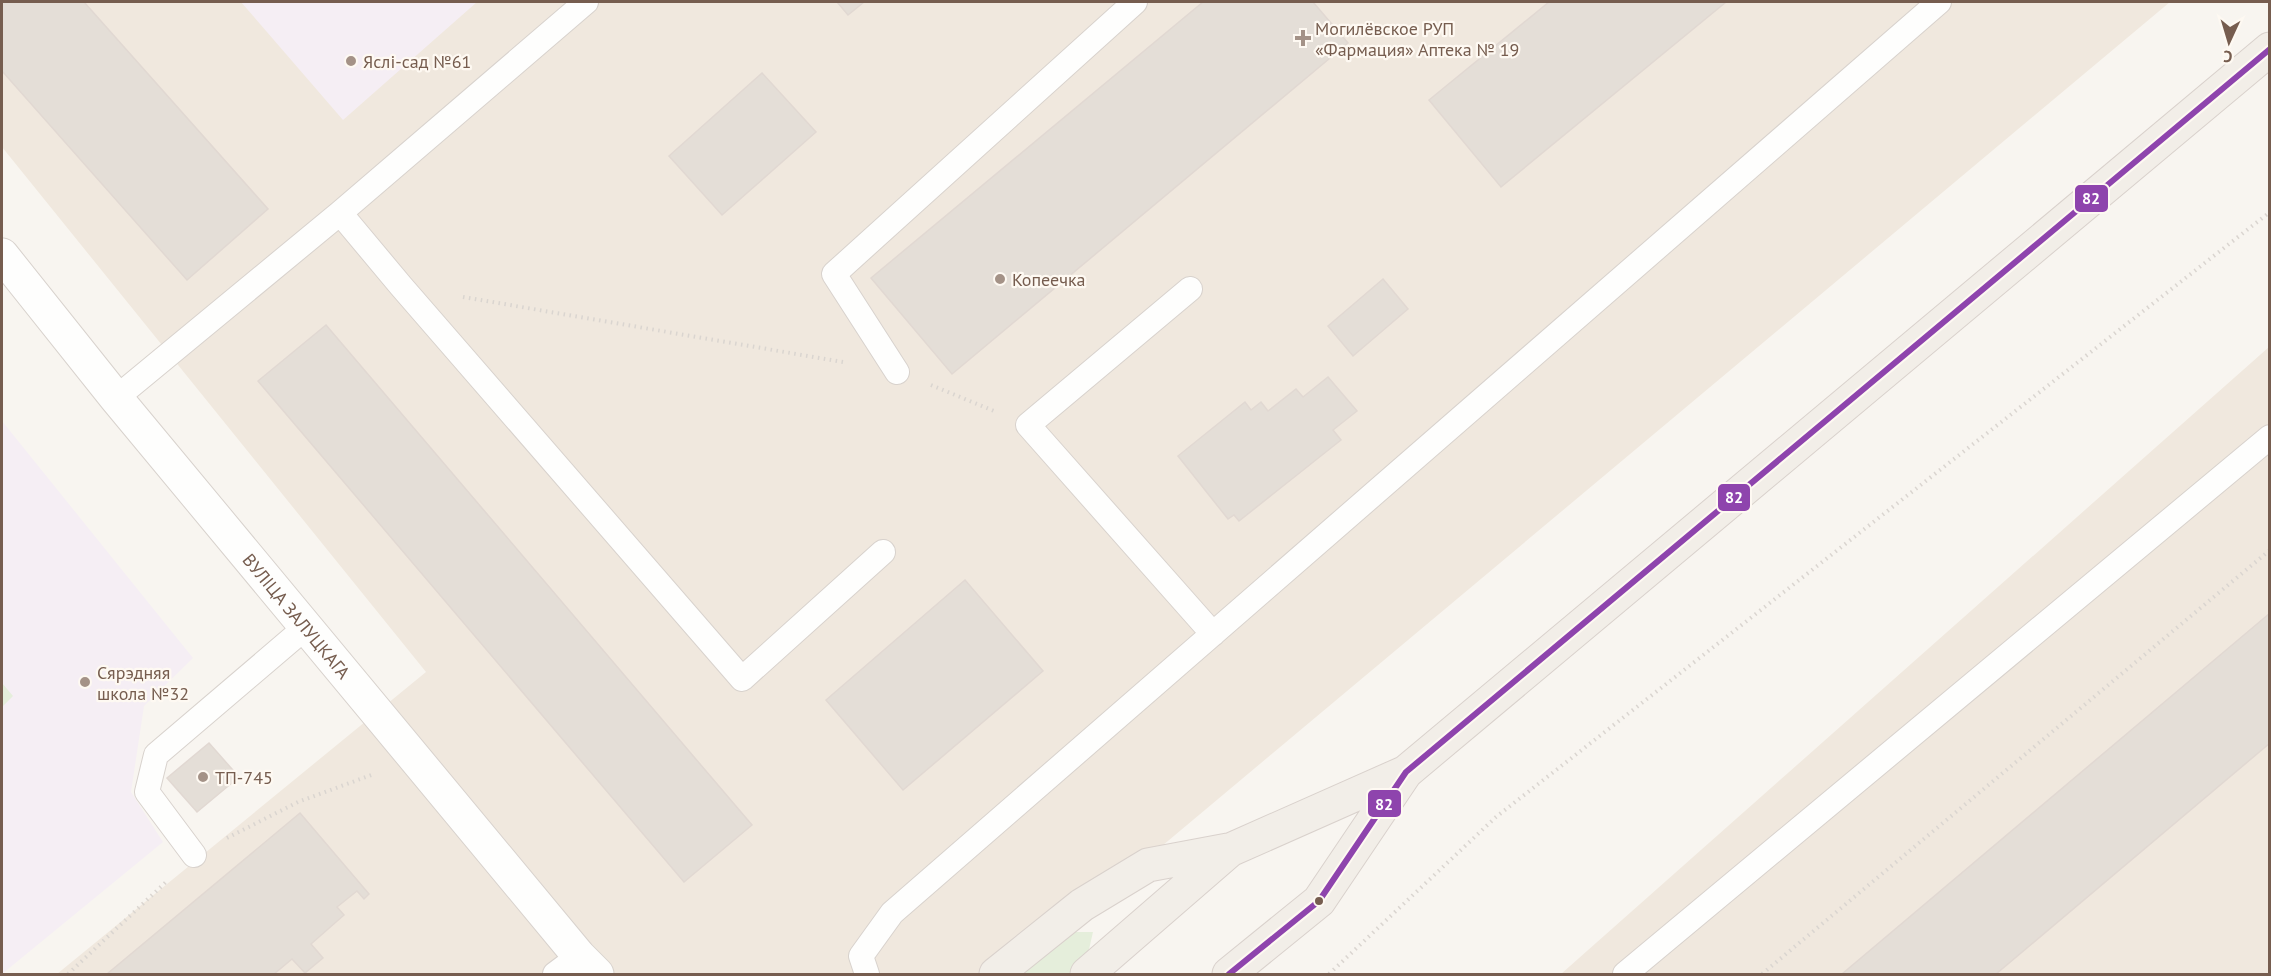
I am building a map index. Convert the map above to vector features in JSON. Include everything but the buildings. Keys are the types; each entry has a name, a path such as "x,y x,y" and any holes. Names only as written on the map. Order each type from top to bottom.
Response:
{"main road":[{"path":"996,975 1082,905 1148,865 1230,850 1406,772 2270,49"},
{"path":"1229,975 1319,901 1406,772"},
{"path":"1087,975 1230,850"}],"street":[{"name":"ВУЛІЦА ЗАЛУЦКАГА","path":"2,255 116,398 429,775 577,968"}],"lane":[{"path":"116,398 340,213 586,2"},
{"path":"897,372 834,274 1135,2"},
{"path":"867,975 861,956 892,913 1939,2"},
{"path":"340,213 400,286 742,679 883,552"},
{"path":"1190,289 1028,425 1213,634"},
{"path":"1625,975 2270,437"},
{"path":"194,855 147,792 156,755 306,627"}],"path":[{"path":"1333,973 1496,817 2270,212"},
{"path":"400,286 897,372 1028,425"},
{"path":"1762,975 2270,550"},
{"path":"68,975 194,855 298,802 378,773 429,775"}],"shaded area":[{"path":"2,2 2170,2 1009,974 57,974 426,672 2,147"},
{"name":"Яслі-сад №61","path":"241,2 477,2 343,120"},
{"path":"2269,347 2269,974 1561,974"},
{"name":"Сярэдняя школа №32","path":"2,421 193,658 144,706 131,792 163,842 2,974"}],"green space":[{"path":"2,683 13,696 2,707"},
{"path":"1072,932 1093,932 1087,958 1068,974 1023,974"}],"transit line":[{"name":"82","path":"1229,974 1319,901 1406,772 2270,49"}],"place":[{"name":"Могилёвское РУП «Фармация» Аптека № 19","path":"1303,38"},
{"name":"Яслі-сад №61","path":"351,61"},
{"name":"Копеечка","path":"1000,279"},
{"name":"Сярэдняя школа №32","path":"85,682"},
{"name":"ТП-745","path":"203,777"}]}
